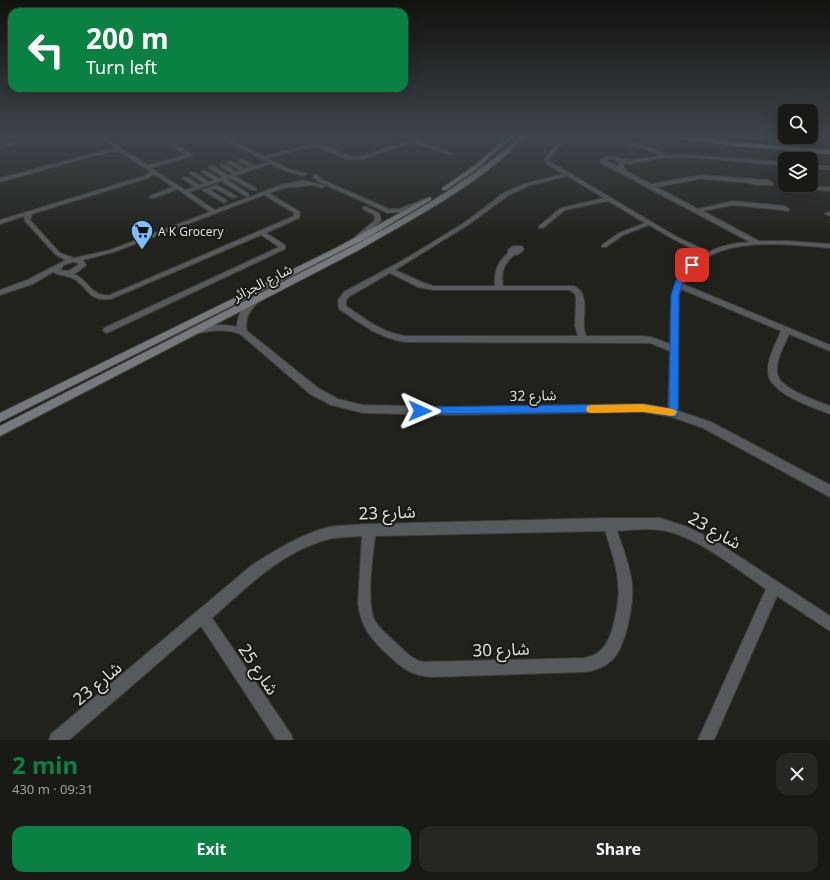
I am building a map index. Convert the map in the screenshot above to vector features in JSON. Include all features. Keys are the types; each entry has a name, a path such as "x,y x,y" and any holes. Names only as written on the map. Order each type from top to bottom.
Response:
{"main road":[{"name":"شارع الجزائر","path":"0,418 358,238 425,201 471,171"},
{"name":"شارع الجزائر","path":"0,431 356,248 438,202 484,171"},
{"path":"278,288 286,280 394,222 396,218 388,211"}],"street":[{"path":"0,180 40,171"},
{"path":"15,180 32,173 50,171"},
{"path":"218,171 254,190"},
{"path":"231,171 237,174"},
{"path":"188,194 199,187 245,171"},
{"path":"288,171 298,180 328,189 372,211 378,216 376,225 358,238"},
{"path":"289,171 311,174 320,182 388,211 400,211 425,201"},
{"path":"562,171 706,255"},
{"path":"621,171 755,243"},
{"path":"0,222 146,177 154,172 215,212"},
{"path":"204,172 247,195"},
{"path":"192,173 208,184"},
{"path":"283,186 296,177 304,174"},
{"path":"570,175 508,192 467,223 393,269 345,296 341,302 344,309 382,333 406,339 650,340 674,347"},
{"path":"0,293 61,271 79,268 112,251 283,186 312,179 315,176"},
{"path":"652,187 672,182 707,177 750,181"},
{"path":"185,178 199,187"},
{"path":"283,186 309,184 328,189"},
{"path":"152,196 178,187"},
{"path":"188,194 217,187 234,197"},
{"path":"818,188 830,189"},
{"path":"206,190 224,201"},
{"path":"61,271 78,279 95,296 102,298 111,297 294,219 298,214 264,193"},
{"path":"541,227 563,209 608,198"},
{"path":"698,212 737,203 772,207"},
{"path":"30,213 27,219 36,230 58,254 82,263 79,268"},
{"path":"604,246 612,239 652,224"},
{"path":"107,330 282,248 283,246 262,233"},
{"path":"674,413 674,300 677,287 688,269 706,255 726,248 755,243 787,243 830,246"},
{"path":"61,271 62,263 112,251"},
{"path":"499,288 497,273 498,268 501,263 512,253"},
{"path":"393,269 421,285 433,288 563,287 574,289 580,296 578,325 583,339"},
{"path":"677,287 716,301 830,348"},
{"path":"243,332 241,322 242,316 255,300"},
{"name":"شارع 32","path":"193,332 220,327 232,328 243,332 314,391 335,402 363,409 450,411 643,408 674,413 707,425 830,491"},
{"path":"786,330 776,354 772,374 776,383 784,390 830,410"},
{"name":"شارع 30","path":"369,530 364,602 368,621 375,632 405,662 413,667 431,670 591,664 603,659 615,643 626,593 624,575 609,524"},
{"name":"شارع 23","path":"57,740 257,570 297,545 330,533 369,530 660,524 681,530 710,544 830,624"},
{"path":"706,740 774,587"},
{"name":"شارع 25","path":"203,617 285,740"}],"slow traffic":[{"path":"591,409 643,408 672,412"}],"place":[{"name":"A K Grocery","path":"142,250"}],"route":[{"path":"420,411 643,408 663,410 674,413 674,300 676,289 680,280 692,265"}]}
